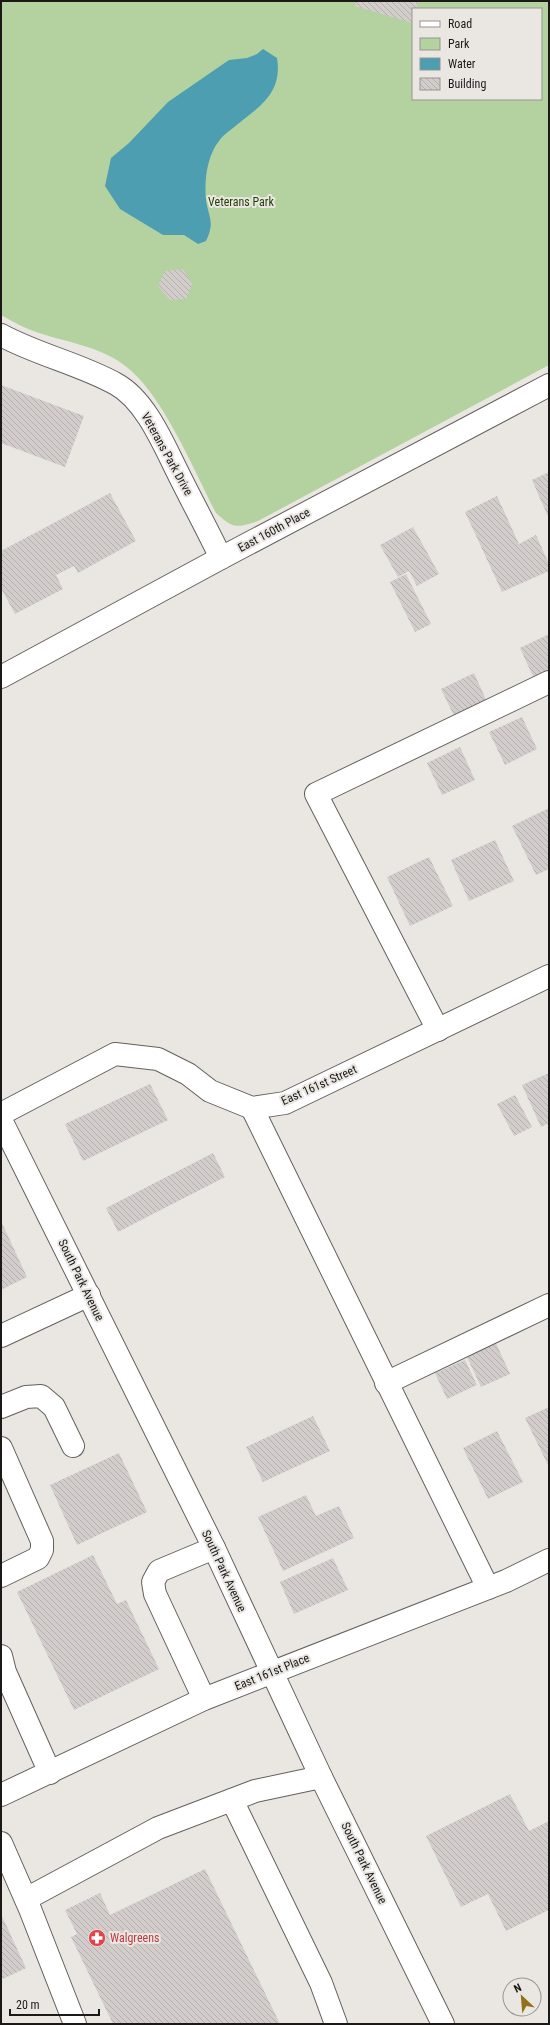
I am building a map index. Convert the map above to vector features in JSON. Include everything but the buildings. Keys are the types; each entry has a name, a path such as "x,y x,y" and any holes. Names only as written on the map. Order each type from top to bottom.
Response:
{"street":[{"name":"Veterans Park Drive","path":"1,335 16,343 92,372 118,385 137,401 157,432 221,558"},
{"name":"East 160th Place","path":"1,677 221,558 549,385"},
{"path":"438,1030 316,794 549,682"},
{"name":"East 161st Street","path":"252,1108 285,1103 549,976"},
{"path":"1,1114 115,1054 158,1059 188,1074 210,1091 252,1108 488,1588"},
{"name":"South Park Avenue","path":"1,1120 214,1548 321,1777 443,2024"},
{"path":"1,1336 89,1295"},
{"path":"386,1383 549,1305"},
{"path":"1,1407 26,1397 41,1396 54,1407 73,1446"},
{"path":"1,1448 42,1541 42,1550 38,1558 1,1576"},
{"path":"204,1699 155,1594 153,1582 159,1571 214,1548"},
{"name":"East 161st Place","path":"1,1795 204,1699 488,1588 549,1560"},
{"path":"2,1667 50,1773"},
{"path":"26,1899 158,1828 255,1791 321,1777"},
{"path":"232,1800 321,1983 336,2024"},
{"path":"1,1843 26,1899 75,2024"}],"green space":[{"name":"Veterans Park","path":"1,1 549,1 549,365 258,521 236,526 227,522 216,513 176,433 164,413 138,377 124,365 104,353 82,345 47,336 1,315"}],"water":[{"path":"263,49 277,58 278,71 276,82 272,91 259,107 223,136 215,147 209,161 206,177 206,200 211,225 206,241 198,244 184,235 163,235 120,209 105,186 111,158 129,143 168,102 229,60 247,58 257,54"}],"place":[{"name":"Walgreens","path":"97,1938"}]}
